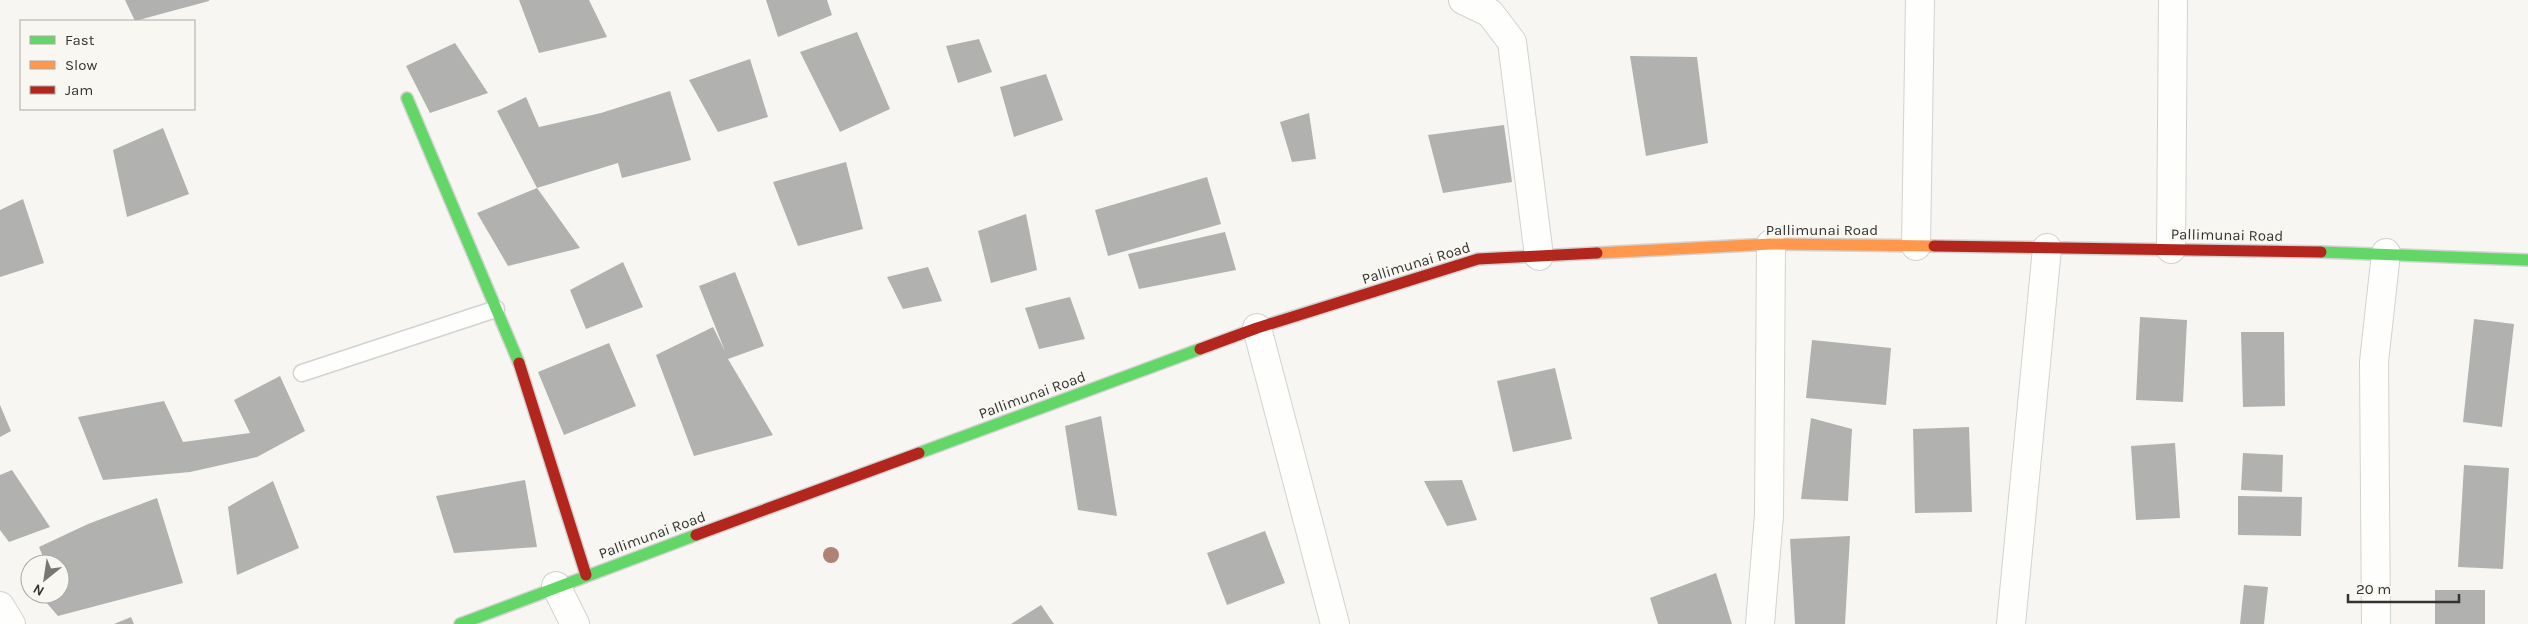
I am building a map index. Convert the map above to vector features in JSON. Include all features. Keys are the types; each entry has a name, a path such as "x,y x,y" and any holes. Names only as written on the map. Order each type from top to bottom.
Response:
{"street":[{"path":"1463,0 1490,13 1512,42 1539,256"},
{"path":"1916,246 1920,0"},
{"path":"2171,249 2173,0"},
{"path":"407,98 523,373 586,575"},
{"path":"1760,624 1769,515 1771,244"},
{"name":"Pallimunai Road","path":"460,624 556,586 1257,328 1478,260 1771,244 2386,253 2528,260"},
{"path":"2011,624 2047,248"},
{"path":"2376,624 2374,362 2386,253"},
{"path":"1257,328 1335,624"},
{"path":"556,586 575,624"},
{"path":"0,606 11,624"}],"lane":[{"path":"302,373 496,309"}],"building":[{"path":"125,0 209,0 139,20 135,20"},
{"path":"519,0 589,0 607,37 539,53"},
{"path":"766,0 827,0 832,15 778,37"},
{"path":"857,32 890,109 840,132 800,52"},
{"path":"979,39 992,72 958,83 946,46"},
{"path":"455,43 488,93 430,113 406,66"},
{"path":"1630,56 1697,57 1708,143 1646,156"},
{"path":"750,59 768,117 718,132 689,80"},
{"path":"1046,74 1063,120 1014,137 1000,87"},
{"path":"670,91 691,160 622,178 618,163 537,188 497,111 526,97 539,127 601,113"},
{"path":"1309,113 1316,159 1292,162 1280,122"},
{"path":"1504,125 1512,182 1443,193 1428,135"},
{"path":"163,128 189,194 127,217 113,150"},
{"path":"846,162 863,229 798,246 773,182"},
{"path":"1207,177 1221,224 1108,256 1095,210"},
{"path":"537,188 580,248 508,266 477,213"},
{"path":"23,199 44,263 0,277 0,210"},
{"path":"1026,214 1037,270 991,283 978,231"},
{"path":"1225,232 1236,270 1139,289 1128,254"},
{"path":"623,262 643,307 586,329 570,290"},
{"path":"928,267 942,301 903,309 887,277"},
{"path":"735,272 764,346 728,359 773,435 694,456 656,355 713,327 725,351 699,286"},
{"path":"1070,297 1085,339 1039,349 1025,308"},
{"path":"2140,317 2187,320 2183,402 2136,400"},
{"path":"2474,319 2514,324 2502,427 2463,422"},
{"path":"2241,332 2284,332 2285,406 2243,407"},
{"path":"1812,340 1891,348 1886,405 1806,398"},
{"path":"609,343 636,406 564,435 538,372"},
{"path":"1555,368 1572,439 1513,452 1497,381"},
{"path":"280,376 305,431 257,457 190,472 103,480 78,417 164,401 183,442 250,433 234,400"},
{"path":"0,405 11,431 0,437"},
{"path":"1101,416 1117,516 1078,510 1065,426"},
{"path":"1811,418 1852,429 1848,501 1801,499"},
{"path":"1969,427 1972,512 1915,513 1913,429"},
{"path":"2175,443 2180,518 2136,520 2131,446"},
{"path":"2243,453 2283,455 2282,492 2241,490"},
{"path":"2464,465 2509,468 2503,569 2458,567"},
{"path":"12,470 50,527 9,542 0,530 0,475"},
{"path":"525,480 537,547 454,553 436,496"},
{"path":"1462,480 1477,520 1447,526 1424,481"},
{"path":"273,481 299,548 237,575 228,507"},
{"path":"2238,496 2302,497 2301,536 2238,535"},
{"path":"157,498 183,583 58,616 48,604 70,604 70,554 42,554 39,547 88,524"},
{"path":"1265,531 1285,583 1227,605 1207,553"},
{"path":"1850,536 1845,624 1795,624 1790,539"},
{"path":"1716,573 1732,624 1658,624 1650,598"},
{"path":"2244,585 2268,587 2264,624 2240,624"},
{"path":"2435,590 2485,590 2485,624 2435,624"},
{"path":"1041,605 1054,624 1011,624"},
{"path":"131,617 134,624 114,624"}],"traffic: fast":[{"path":"407,98 519,363"},
{"path":"2321,252 2528,260"},
{"path":"919,453 1200,349"},
{"path":"460,624 696,535"}],"traffic: slow":[{"path":"1597,253 1771,244 1934,246"}],"traffic: jam":[{"path":"1934,246 2321,252"},
{"path":"1200,349 1257,328 1478,259 1597,253"},
{"path":"519,363 586,575"},
{"path":"696,535 919,453"}]}
